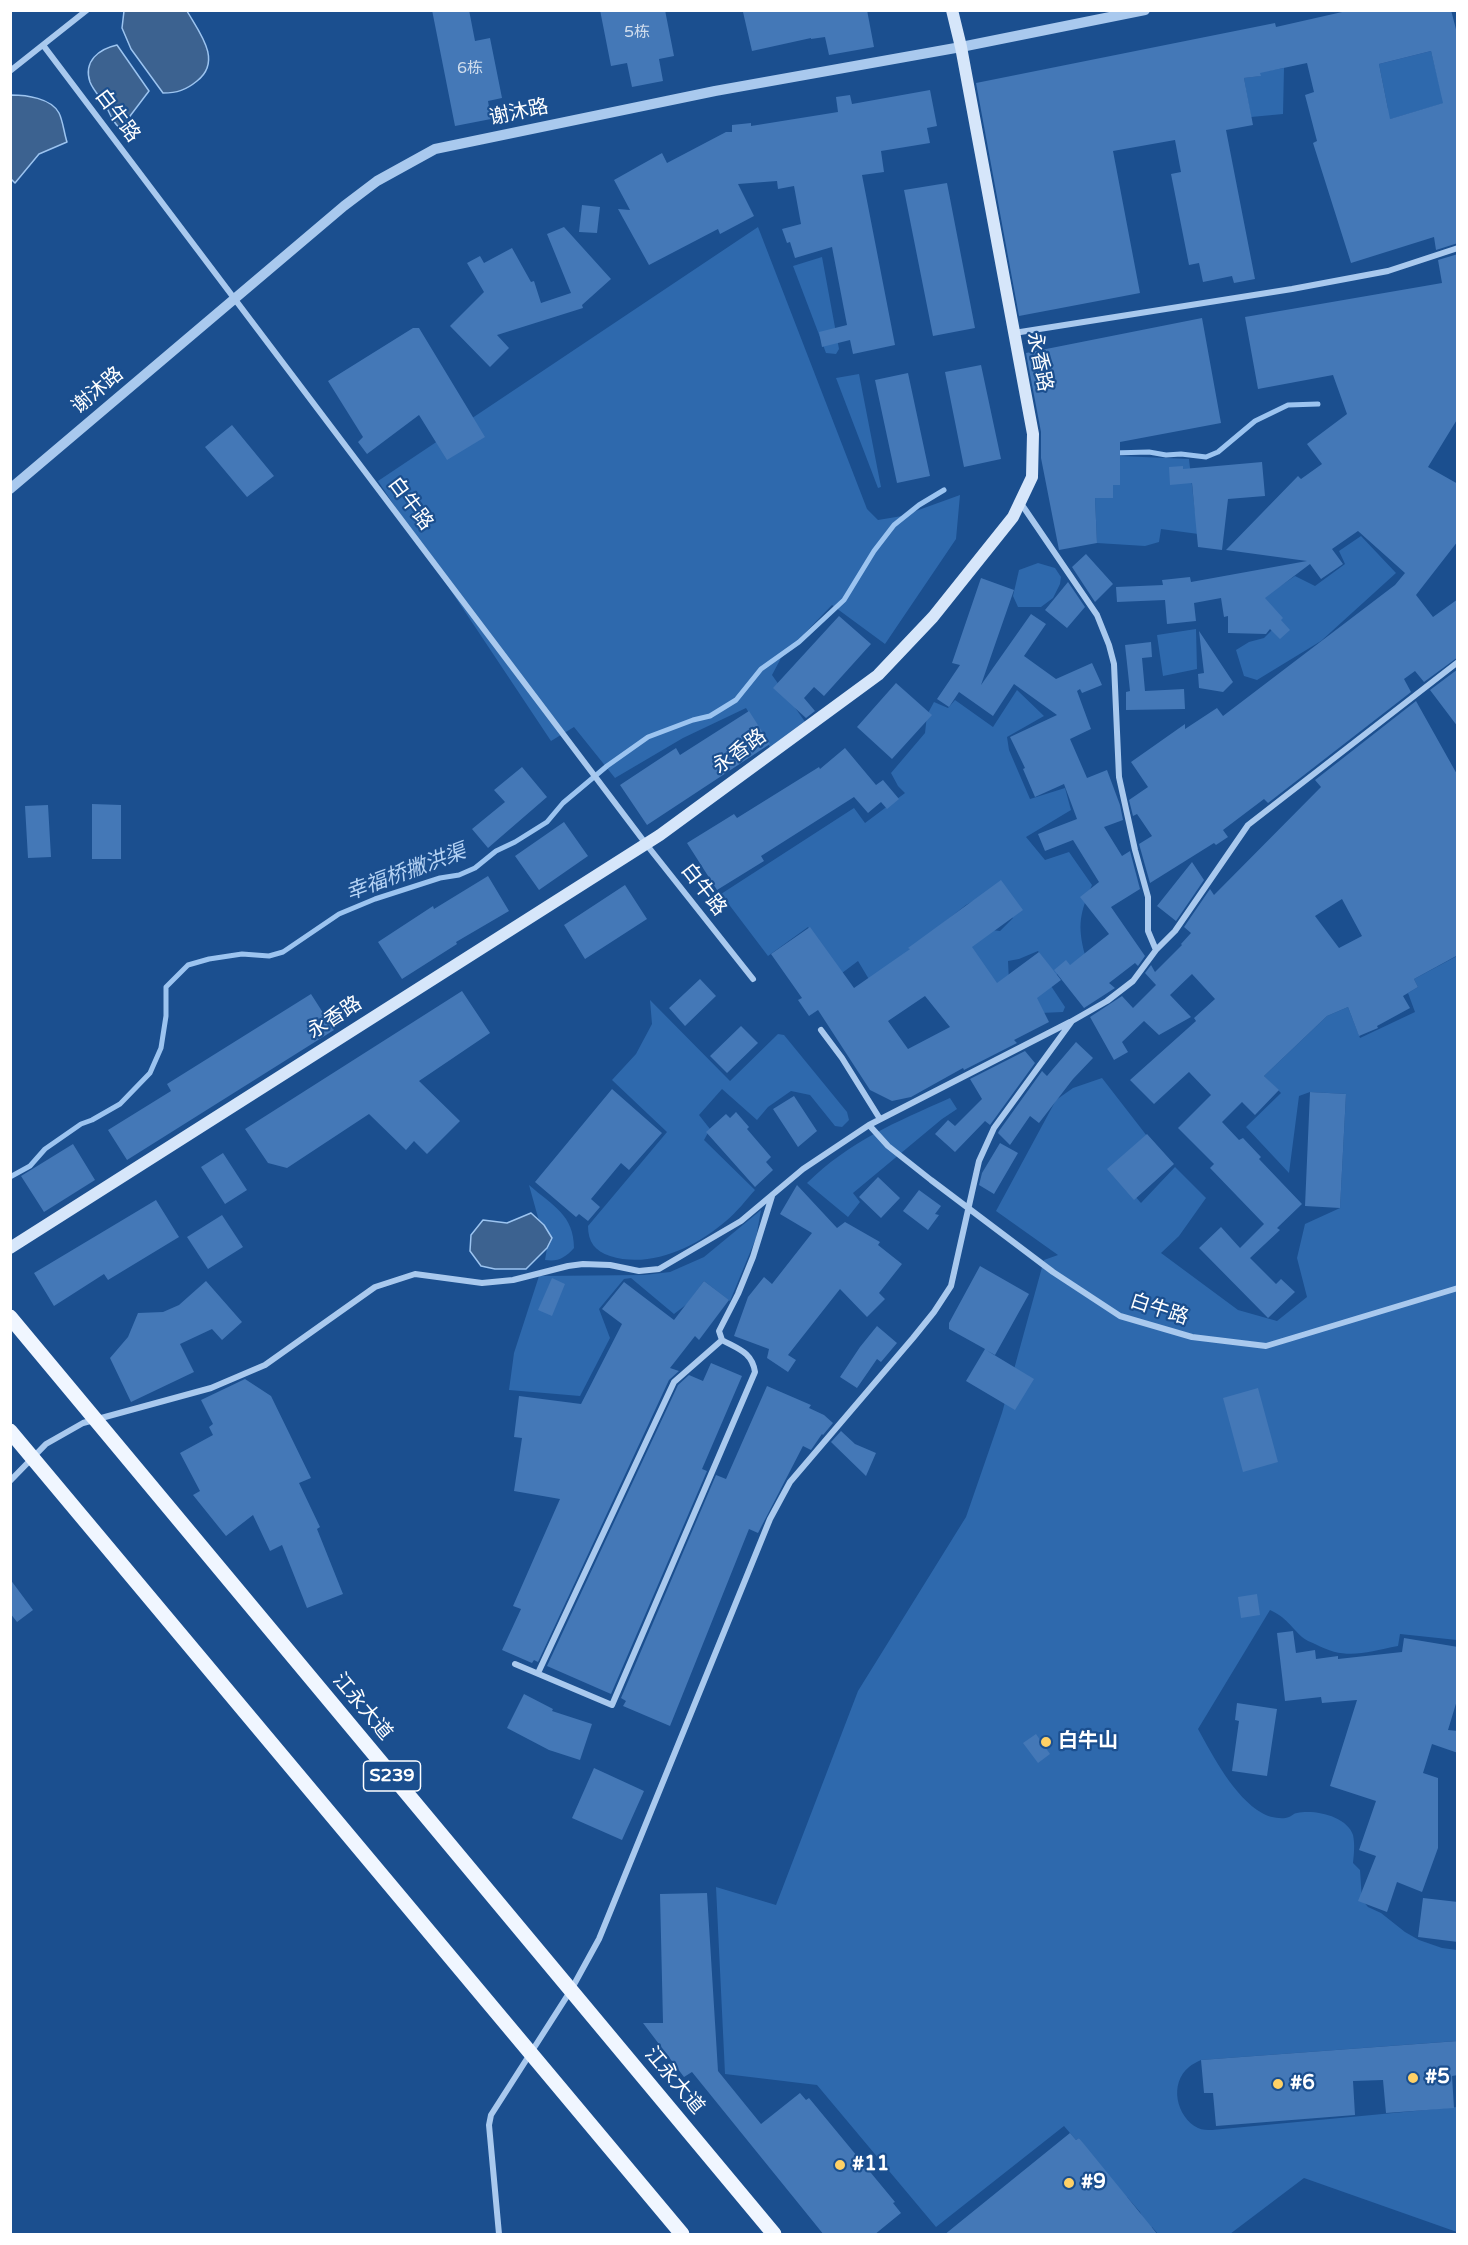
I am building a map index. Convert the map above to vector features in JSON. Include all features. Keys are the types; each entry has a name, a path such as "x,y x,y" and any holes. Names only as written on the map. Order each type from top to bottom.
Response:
{"main road":[{"name":"永香路","path":"10,1248 646,844 878,675 933,617 1013,517 1032,477 1033,434 961,47 952,10"},
{"name":"江永大道","path":"10,1317 774,2235"},
{"path":"10,1431 682,2235"}],"street":[{"path":"10,71 87,10"},
{"name":"谢沐路","path":"10,489 376,181 435,149 715,91 961,47 1145,10"},
{"name":"白牛路","path":"43,45 600,784 753,979"},
{"path":"1014,333 1292,289 1377,273 1458,248"},
{"path":"1020,501 1097,615 1109,645 1114,664 1119,777 1148,897 1148,931 1156,950"},
{"path":"10,1481 45,1444 83,1423 211,1388 265,1365 375,1287 415,1274 482,1283 513,1280 568,1266 590,1264 639,1271 659,1269 741,1221 803,1168 869,1125 1107,1001 1133,981 1156,950 1175,931 1248,825 1458,662"},
{"path":"499,2235 489,2125 491,2115 571,1990 599,1939 770,1519 790,1482 913,1338 951,1286 979,1161 994,1128 1072,1021"},
{"path":"821,1030 842,1058 880,1119"},
{"name":"白牛路","path":"869,1125 888,1146 1053,1272 1120,1316 1192,1338 1266,1346 1458,1288"},
{"path":"515,1664 612,1705 755,1372 753,1361 748,1355 722,1340 720,1331 753,1257 773,1194"},
{"path":"538,1673 674,1382 722,1340"}],"shaded area":[{"path":"124,11 187,11 206,46 208,65 205,73 185,89 163,93 131,49 122,28"},
{"path":"117,45 149,91 122,130 114,122 93,88 88,75 94,57"},
{"path":"1431,51 1444,103 1354,130 1388,109 1379,64"},
{"path":"1284,68 1283,114 1251,117 1244,78 1260,76 1260,72"},
{"path":"11,95 38,98 55,108 59,113 67,142 39,154 15,183 10,178"},
{"path":"758,227 867,509 878,520 902,516 960,495 956,539 885,644 832,605 781,658 772,675 808,726 773,752 746,708 683,738 615,778 574,727 551,741 378,481"},
{"path":"822,257 839,349 836,354 826,353 793,266"},
{"path":"859,374 881,487 878,488 836,378"},
{"path":"1120,456 1189,459 1195,512 1206,535 1161,529 1159,542 1145,546 1097,543 1095,498 1113,498 1113,485 1120,484"},
{"path":"1361,536 1396,573 1321,641 1257,680 1244,676 1236,650 1249,642 1264,638 1281,621 1261,599 1295,576 1315,586 1345,564 1339,551"},
{"path":"1038,563 1055,568 1061,577 1060,584 1053,598 1041,607 1018,607 1013,596 1019,570"},
{"path":"1196,629 1197,669 1163,676 1157,635"},
{"path":"1017,690 1044,716 1007,737 1009,750 1030,799 1065,788 1071,810 1026,837 1045,860 1069,852 1092,885 1081,919 1085,955 1056,975 1038,951 1008,961 1009,982 1051,986 1065,1007 1063,1012 1017,1014 964,940 983,929 1000,931 1013,918 997,897 987,893 966,905 870,981 858,961 842,973 808,927 768,956 721,894 854,808 865,823 905,793 891,773 925,733 927,715 934,702 948,708 955,700 993,727"},
{"path":"1457,956 1457,1640 1400,1634 1398,1646 1347,1654 1326,1649 1305,1639 1284,1619 1270,1610 1198,1729 1233,1787 1262,1813 1271,1817 1283,1818 1296,1813 1321,1813 1337,1819 1350,1828 1354,1842 1353,1863 1360,1870 1362,1900 1368,1907 1381,1913 1419,1940 1442,1948 1457,1950 1457,2041 1201,2060 1190,2066 1183,2074 1177,2090 1184,2116 1198,2128 1207,2130 1457,2107 1457,2232 1304,2178 1230,2234 1158,2234 1152,2227 1148,2230 1140,2212 1127,2197 1123,2200 1079,2138 1076,2140 1064,2126 936,2227 817,2085 725,2074 716,1887 776,1905 858,1691 966,1517 1002,1413 1044,1260 1058,1255 996,1211 1056,1100 1073,1088 1102,1078 1147,1136 1113,1171 1141,1203 1175,1167 1206,1198 1179,1236 1161,1253 1238,1310 1277,1321 1307,1297 1297,1258 1305,1224 1340,1208 1346,1094 1310,1092 1299,1096 1289,1173 1246,1127 1281,1093 1264,1076 1327,1016 1348,1007 1360,1038 1415,1012 1408,993 1418,987 1414,979"},
{"path":"650,1000 730,1081 778,1034 784,1035 847,1112 849,1120 842,1127 835,1126 810,1095 791,1091 768,1107 757,1120 722,1089 699,1115 710,1129 704,1140 755,1190 726,1221 687,1247 641,1260 625,1259 610,1256 596,1249 589,1237 588,1226 667,1132 612,1080 636,1054 652,1024"},
{"path":"950,1098 957,1109 853,1193 860,1202 848,1217 807,1183 823,1168 857,1144 892,1124"},
{"path":"529,1185 554,1205 570,1227 574,1248 561,1258 545,1260 552,1238 539,1221"},
{"path":"761,1210 756,1238 730,1301 704,1281 687,1304 674,1314 631,1278 624,1279 599,1309 610,1338 580,1396 509,1390 514,1353 539,1276 644,1275 670,1272 704,1257"},
{"path":"531,1213 544,1225 552,1238 547,1248 526,1269 495,1269 481,1266 470,1251 471,1235 483,1220 507,1223"}],"building":[{"path":"432,10 469,10 475,41 490,38 502,98 488,101 491,119 455,126"},
{"path":"600,10 665,10 674,56 659,59 663,81 632,87 627,63 611,66"},
{"path":"751,10 867,10 874,47 829,55 825,37 752,51 743,12"},
{"path":"1351,10 1451,10 1458,37 1458,243 1436,250 1434,237 1351,263 1313,143 1317,141 1305,95 1314,92 1307,63 1260,73 1261,76 1244,78 1253,125 1226,130 1255,279 1234,283 1232,276 1203,282 1199,263 1189,265 1171,174 1181,172 1175,140 1113,151 1140,293 1019,316 976,83 1275,23 1276,27","holes":["1431,51 1443,103 1390,119 1379,64"]},
{"path":"930,90 937,126 927,128 930,143 881,151 884,172 862,175 895,345 853,354 850,340 822,347 819,332 847,325 832,247 795,258 790,242 787,243 782,229 801,224 794,186 778,189 777,181 738,184 754,216 720,234 718,229 649,265 618,209 630,210 614,180 662,153 667,163 726,132 732,132 732,125 751,123 751,126 838,112 836,97 850,95 852,104"},
{"path":"947,183 975,328 933,336 904,190"},
{"path":"582,205 600,207 597,233 579,232"},
{"path":"564,227 611,279 582,305 583,308 497,335 509,348 490,367 450,326 484,292 467,263 480,256 484,263 512,248 531,282 534,281 541,303 571,293 547,234"},
{"path":"1458,254 1458,418 1428,467 1458,484 1458,541 1416,595 1433,617 1458,599 1458,657 1424,682 1415,671 1404,679 1411,692 1268,803 1264,799 1223,830 1228,837 1216,845 1214,843 1150,883 1139,844 1152,836 1137,814 1133,816 1129,800 1148,787 1131,762 1185,724 1185,729 1217,708 1223,716 1395,585 1405,573 1358,531 1332,549 1343,564 1321,579 1310,564 1265,598 1283,618 1281,620 1290,630 1280,639 1270,629 1266,634 1228,633 1228,616 1224,617 1221,598 1194,603 1196,621 1167,624 1165,600 1117,602 1116,587 1163,585 1162,580 1190,577 1191,582 1307,561 1226,550 1298,476 1301,479 1322,464 1307,444 1347,414 1333,375 1258,389 1245,317 1442,283 1438,260"},
{"path":"1202,318 1221,423 1120,442 1120,485 1113,485 1113,498 1095,498 1097,543 1059,550 1041,458 1041,432 1026,353"},
{"path":"413,328 419,328 485,437 447,460 419,415 367,454 358,442 363,437 328,381"},
{"path":"981,365 1001,459 964,467 945,372"},
{"path":"908,373 930,476 897,483 875,380"},
{"path":"232,425 274,476 247,497 205,447"},
{"path":"1262,462 1265,496 1228,499 1222,550 1198,547 1192,483 1170,485 1169,467 1183,466 1183,469"},
{"path":"1086,554 1113,584 1095,602 1072,567"},
{"path":"981,578 1014,590 981,685 1031,614 1046,624 1024,656 1056,679 1092,663 1102,685 1082,693 1080,689 1077,691 1091,729 1070,739 1087,778 1107,770 1120,805 1123,820 1104,827 1122,856 1130,851 1140,889 1111,907 1145,956 1138,966 1135,963 1109,983 1115,988 1084,1008 1054,970 1066,960 1070,965 1109,934 1080,897 1099,882 1073,840 1045,851 1038,834 1077,819 1064,784 1035,797 1023,769 1025,768 1010,737 1057,715 1014,684 993,716 959,692 949,707 937,699 960,665 952,663"},
{"path":"1068,582 1085,607 1067,628 1045,610"},
{"path":"839,616 871,644 824,696 814,687 804,698 815,711 806,718 773,688"},
{"path":"1199,631 1233,682 1223,692 1199,688 1198,674 1204,673"},
{"path":"1151,642 1152,657 1142,658 1145,691 1184,689 1185,709 1126,710 1126,692 1130,691 1125,645"},
{"path":"1458,669 1458,727 1430,690"},
{"path":"896,683 932,715 892,759 857,727"},
{"path":"1416,701 1458,776 1458,955 1414,979 1418,987 1403,996 1410,1008 1377,1026 1378,1028 1359,1036 1348,1007 1327,1016 1264,1076 1279,1090 1255,1115 1242,1102 1222,1122 1239,1140 1243,1138 1261,1157 1259,1159 1302,1204 1277,1228 1280,1230 1250,1258 1276,1284 1281,1279 1295,1292 1268,1318 1199,1248 1221,1227 1240,1248 1264,1224 1210,1168 1214,1164 1178,1128 1211,1095 1189,1072 1154,1104 1130,1080 1196,1021 1194,1018 1215,999 1192,974 1170,995 1191,1017 1159,1035 1144,1021 1122,1042 1128,1052 1114,1060 1090,1017 1122,996 1133,1008 1156,985 1145,973 1151,965 1155,972 1182,945 1191,933 1184,927 1210,889 1214,895 1321,787 1315,780","holes":["1342,899 1362,936 1339,948 1315,916"]},
{"path":"749,711 770,744 647,825 620,785 676,748 680,755"},
{"path":"845,748 876,785 883,780 899,799 887,809 881,802 868,813 854,797 761,856 764,861 717,890 687,843 734,814 737,818 819,767 820,769"},
{"path":"522,767 547,797 488,848 472,829 505,802 494,790"},
{"path":"92,804 121,805 121,859 92,859"},
{"path":"48,805 51,857 28,858 25,806"},
{"path":"564,822 588,856 539,890 515,856"},
{"path":"1192,862 1204,880 1176,921 1157,906"},
{"path":"488,876 509,911 456,942 457,944 402,979 378,942 433,906 434,909"},
{"path":"1001,880 1023,910 972,947 997,983 1039,952 1061,980 1037,998 1049,1022 1014,1040 1017,1043 964,1070 963,1068 911,1097 892,1101 870,1090 818,1010 809,1016 798,1000 802,998 771,954 810,927 854,988 910,949 908,948","holes":["925,996 950,1027 908,1049 888,1021"]},
{"path":"625,885 647,919 585,959 564,925"},
{"path":"700,979 716,996 685,1026 669,1008"},
{"path":"462,991 490,1033 419,1081 460,1121 427,1154 414,1141 406,1150 369,1114 287,1168 268,1163 245,1129"},
{"path":"311,994 334,1030 127,1160 108,1130 171,1091 167,1084"},
{"path":"741,1026 758,1043 727,1073 710,1056"},
{"path":"1076,1042 1093,1058 1073,1079 1039,1123 1030,1116 1010,1145 998,1133 999,1131 1042,1071 1047,1076"},
{"path":"1025,1051 1035,1063 990,1125 985,1121 955,1152 935,1134 948,1120 955,1126 982,1099 970,1079"},
{"path":"612,1089 662,1133 629,1170 621,1163 591,1199 600,1207 588,1221 579,1214 576,1217 535,1182"},
{"path":"1310,1092 1346,1094 1340,1208 1305,1206"},
{"path":"794,1096 817,1131 798,1147 773,1109"},
{"path":"736,1112 771,1157 766,1162 773,1170 755,1187 706,1132 726,1114 730,1118"},
{"path":"1147,1134 1174,1164 1134,1200 1107,1169"},
{"path":"1000,1143 1018,1153 994,1194 979,1185 982,1173"},
{"path":"73,1144 95,1180 44,1212 21,1176"},
{"path":"223,1153 247,1190 225,1204 201,1167"},
{"path":"878,1177 900,1198 881,1218 859,1197"},
{"path":"797,1185 837,1228 845,1222 880,1242 878,1245 902,1264 879,1293 885,1299 867,1317 840,1289 788,1355 796,1360 788,1372 767,1358 769,1349 734,1336 748,1297 764,1277 772,1284 812,1233 780,1214"},
{"path":"919,1190 941,1206 935,1214 939,1215 928,1230 903,1211"},
{"path":"156,1200 179,1237 108,1280 104,1274 54,1306 34,1273"},
{"path":"222,1215 243,1247 208,1269 187,1237"},
{"path":"980,1266 1029,1294 995,1355 986,1350 1034,1379 1015,1410 966,1381 985,1349 949,1329 949,1323"},
{"path":"552,1278 565,1284 552,1316 538,1310"},
{"path":"206,1281 242,1322 222,1340 212,1329 180,1344 194,1372 131,1402 110,1358 128,1337 138,1313 163,1312 179,1305"},
{"path":"704,1281 729,1300 699,1340 695,1336 670,1368 679,1371 669,1380 538,1662 534,1660 532,1663 502,1650 521,1609 513,1606 560,1499 514,1491 522,1438 514,1437 519,1396 581,1404 622,1324 602,1309 624,1282 674,1320"},
{"path":"877,1326 897,1343 881,1362 877,1359 857,1388 840,1377"},
{"path":"711,1363 742,1376 702,1469 707,1471 611,1694 547,1666 678,1385 689,1375 703,1381"},
{"path":"245,1379 271,1396 311,1478 299,1483 320,1527 317,1529 343,1594 307,1608 282,1545 270,1551 253,1515 226,1536 193,1495 200,1491 180,1453 213,1435 209,1427 213,1424 201,1400"},
{"path":"767,1386 811,1405 809,1408 824,1415 833,1423 811,1450 803,1446 758,1533 749,1529 670,1726 623,1706 626,1701 621,1698 716,1475 726,1479"},
{"path":"1258,1388 1278,1462 1243,1472 1223,1398"},
{"path":"841,1431 855,1444 876,1453 866,1476 831,1442"},
{"path":"10,1579 33,1610 17,1622 10,1613"},
{"path":"1257,1594 1260,1615 1241,1618 1238,1597"},
{"path":"1293,1631 1296,1653 1315,1650 1316,1659 1402,1652 1404,1638 1458,1647 1458,1697 1448,1730 1458,1731 1458,1753 1432,1744 1423,1773 1438,1778 1438,1848 1422,1892 1397,1882 1387,1912 1358,1901 1376,1856 1359,1850 1376,1801 1330,1786 1357,1700 1322,1703 1321,1697 1285,1701 1277,1633"},
{"path":"524,1694 553,1709 552,1711 592,1724 580,1760 549,1750 507,1728"},
{"path":"1237,1703 1277,1709 1267,1776 1232,1771 1239,1721 1235,1720"},
{"path":"1036,1734 1050,1754 1038,1763 1023,1743"},
{"path":"594,1768 644,1791 622,1840 572,1818"},
{"path":"707,1893 718,2071 761,2124 800,2093 806,2100 809,2098 895,2202 893,2203 901,2213 874,2235 824,2235 692,2072 684,2077 643,2023 663,2023 660,1894"},
{"path":"1423,1898 1458,1902 1458,1942 1418,1937"},
{"name":"#6","path":"1458,2041 1458,2075 1452,2076 1454,2108 1386,2113 1383,2080 1353,2081 1355,2115 1216,2126 1213,2093 1204,2093 1201,2060"},
{"path":"1070,2133 1076,2140 1079,2138 1158,2235 944,2235"}],"waterway":[{"name":"幸福桥撇洪渠","path":"1113,453 1149,452 1206,457 1218,452 1255,421 1288,405 1318,404"},
{"name":"幸福桥撇洪渠","path":"10,1177 30,1166 45,1149 81,1124 120,1104 150,1073 161,1048 166,1016 166,987 188,965 242,954 269,956 283,952 339,914 375,899 440,878 459,875 475,868 496,851 547,822 563,803 607,766 648,737 710,716 736,700 761,669 799,642 844,600 874,551 894,525 919,505 944,490"}],"place":[{"name":"白牛山","path":"1046,1742"},
{"name":"#5","path":"1413,2078"},
{"name":"#6","path":"1278,2084"},
{"name":"#11","path":"840,2165"},
{"name":"#9","path":"1069,2183"}]}
